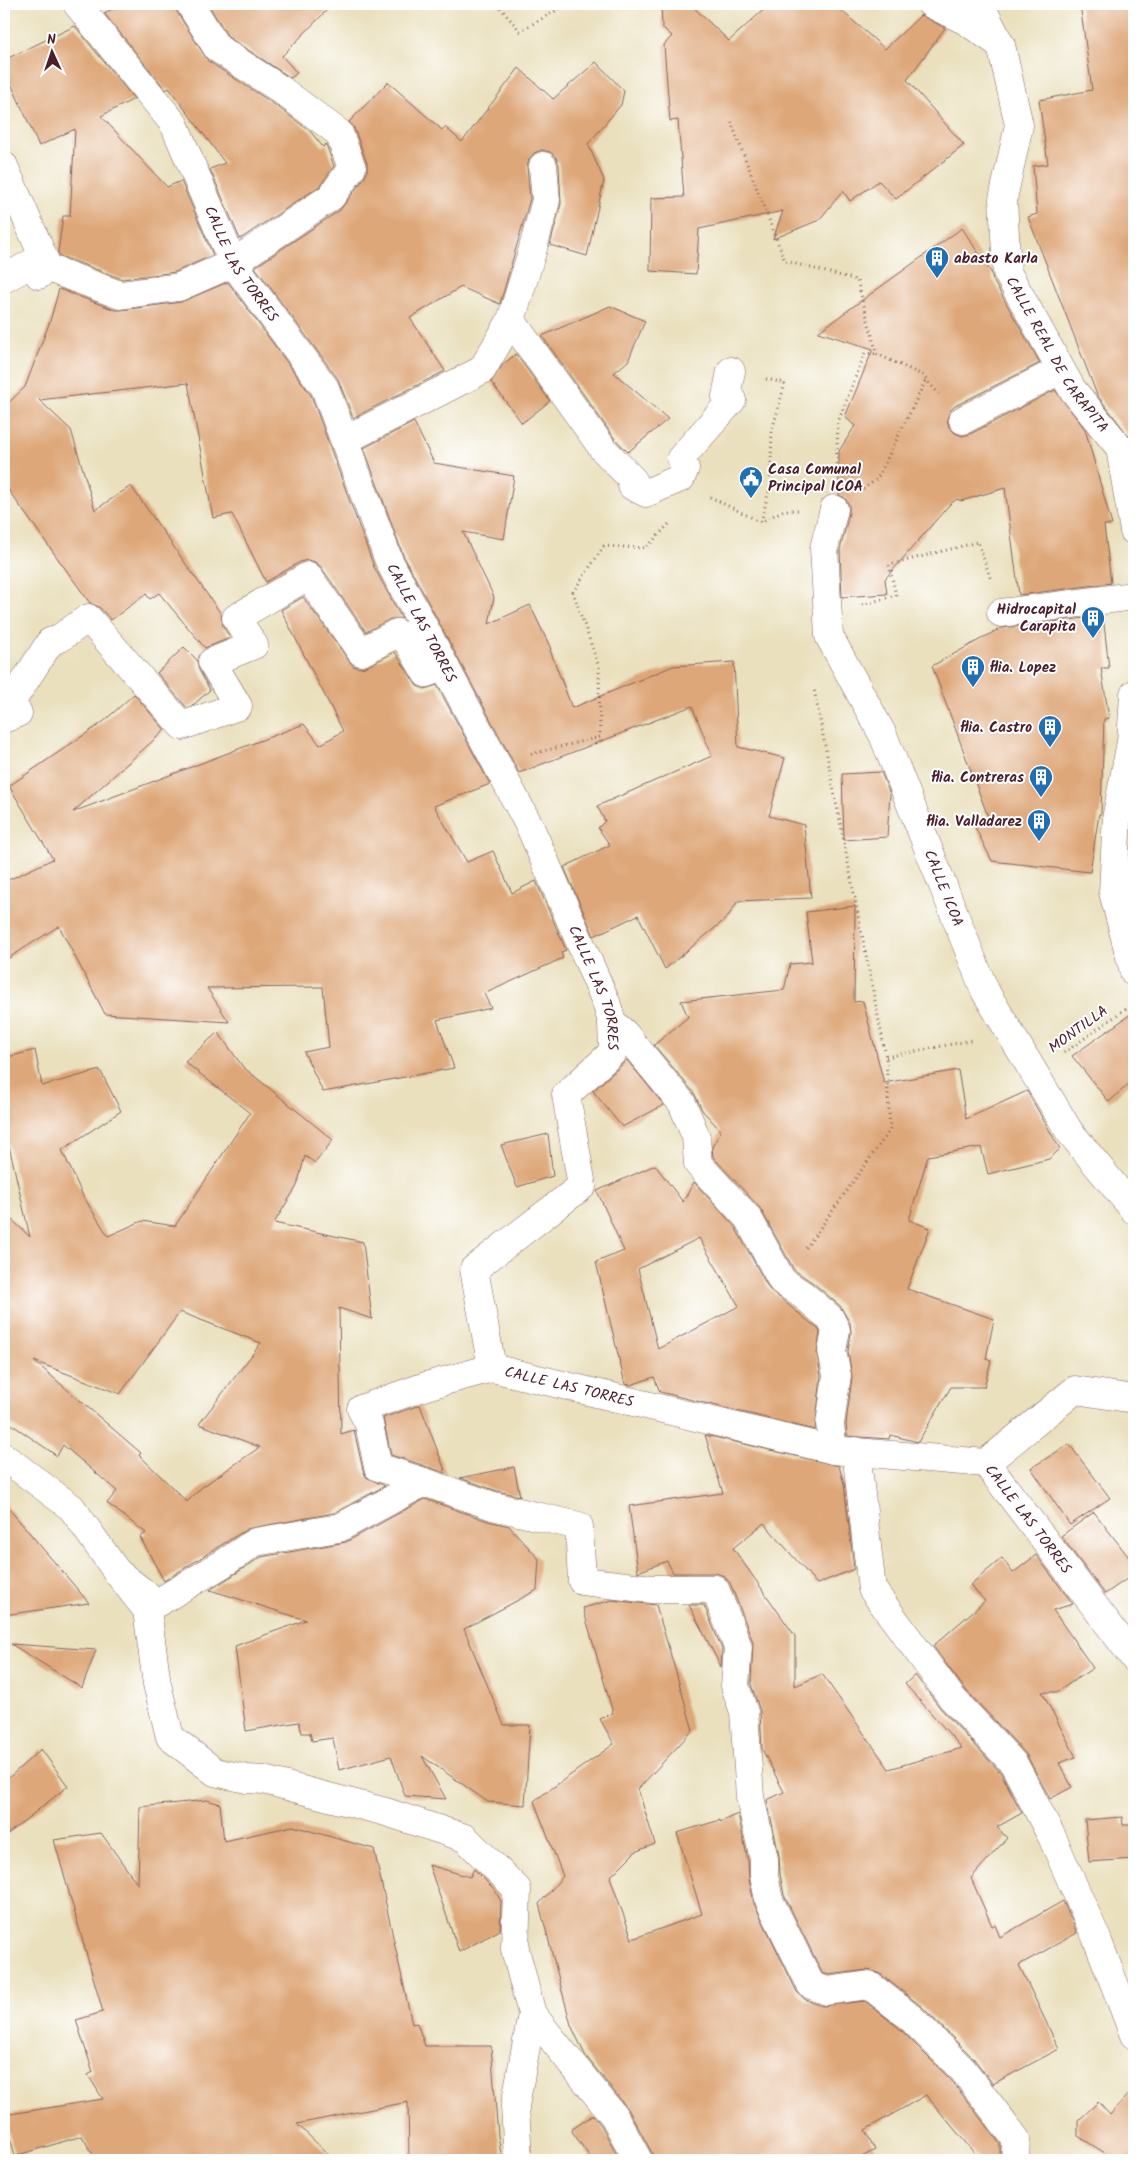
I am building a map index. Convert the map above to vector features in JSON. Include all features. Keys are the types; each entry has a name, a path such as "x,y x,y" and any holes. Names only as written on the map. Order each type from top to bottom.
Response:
{"street":[{"name":"CALLE LAS TORRES","path":"77,4 174,124 233,262 326,388 389,561 530,827 606,1002 612,1022 613,1052 566,1095 582,1186 474,1269 492,1368 844,1451 986,1463 1134,1658"},
{"path":"4,166 48,268 120,295 179,288 233,262 330,197 352,168 339,133 280,89 217,48 190,4"},
{"path":"930,4 966,21 1001,45"},
{"name":"CALLE REAL DE CARAPITA","path":"980,4 1001,45 1019,125 1003,199 1007,272 1060,370 1072,388 1127,448 1134,531"},
{"path":"345,440 482,370 511,320 546,200 543,166"},
{"path":"4,279 32,263 39,276 48,268"},
{"path":"511,320 603,449 633,480 632,486 646,493 681,478 685,468 681,458 732,400 726,396 731,371"},
{"path":"963,420 1060,370"},
{"name":"CALLE ICOA","path":"834,510 824,548 829,636 882,735 986,991 1070,1131 1134,1210"},
{"path":"4,719 18,712 10,704 50,642 60,638 88,618 182,726 238,706 212,662 254,645 236,618 308,576 360,652 397,632 409,643 426,672 445,666"},
{"path":"1001,613 1134,596"},
{"path":"1134,694 1133,742 1117,814 1113,892 1134,972"},
{"path":"612,1022 625,1034 682,1103 696,1137 698,1164 748,1218 782,1281 803,1295 830,1318 836,1330 832,1351 837,1375 830,1424 844,1451 872,1589 952,1698 1014,1764 1052,1837 1097,1939 1134,2035"},
{"path":"492,1368 426,1386 361,1409 370,1424 378,1467 493,1506 579,1526 582,1581 652,1589 715,1589 738,1647 735,1686 744,1712 750,1797 764,1859 764,1876 769,1900 811,1985 827,1991 869,1986 910,2016 963,2070 1016,2140 1015,2160"},
{"path":"986,1463 1076,1390 1134,1399"},
{"path":"4,1458 72,1508 117,1572 147,1610 158,1684 170,1738 215,1772 247,1779 264,1780 386,1812 465,1838 517,1889 515,1950 532,2014 614,2116 638,2160"},
{"path":"117,1572 157,1603 255,1542 339,1528 424,1482"},
{"path":"518,2160 515,2106 532,2014"}],"path":[{"path":"496,4 520,30 568,4"},
{"path":"731,122 784,261 857,280 877,354"},
{"path":"761,522 784,510 834,510 838,422 865,353 877,354 922,375 963,420"},
{"path":"731,371 785,383 772,431 770,486 761,522"},
{"path":"877,479 926,380"},
{"path":"708,496 761,522"},
{"path":"496,763 600,737 599,667 573,592 604,546 646,548 673,520"},
{"path":"828,614 896,595 889,565 978,542 1001,613"},
{"path":"782,1281 890,1130 886,1057 814,688"},
{"name":"MONTILLA","path":"1035,1074 1134,1002"},
{"path":"886,1057 1010,1033"}],"building":[{"path":"124,4 174,4 177,12 208,61 271,102 310,131 323,147 326,144 334,166 320,186 240,239 210,169 225,163 169,88 166,90 104,13"},
{"path":"208,4 333,4 282,56 297,73 291,78 228,37"},
{"path":"661,4 690,4 729,41 770,4 834,4 885,49 921,15 945,28 907,80 964,145 896,199 879,181 850,201 843,191 819,220 773,239 783,211 699,229 696,274 650,271 651,198 684,197 678,120 670,121 664,45 672,36 662,27"},
{"path":"1080,4 1134,4 1134,443 1097,395 1028,217 1037,214 1033,166 1048,164 1039,100 1092,90"},
{"path":"75,26 134,99 101,116 167,187 181,181 213,255 175,272 122,279 60,256 58,252 63,216 70,216 75,129 39,146 4,68 4,60"},
{"path":"596,62 624,91 621,105 588,144 604,180 587,256 550,245 561,204 559,165 556,157 550,152 542,150 534,153 529,159 527,167 530,199 500,304 461,287 410,318 445,371 353,418 338,379 255,267 340,210 365,177 367,163 354,128 349,122 388,82 442,130 445,127 462,142 519,68 553,99"},
{"path":"962,228 991,272 993,280 1040,363 955,406 950,411 947,419 949,427 955,433 962,436 970,434 1055,390 1085,429 1112,525 1104,525 1111,583 1019,595 1005,488 961,501 957,499 950,504 885,579 887,594 842,597 840,550 849,513 849,505 845,498 839,495 839,451 855,426 845,417 873,349 818,332"},
{"path":"228,282 311,395 374,567 402,619 390,619 366,632 321,567 315,562 307,560 300,562 266,582 232,514 213,518 188,383 39,400 71,430 95,510 131,486 221,614 223,626 230,638 205,648 159,593 150,599 146,594 111,620 99,607 90,603 4,484 4,407 25,387 50,321 59,289 115,310 122,310 181,302"},
{"path":"610,306 645,321 628,361 614,373 668,419 628,452 615,439 542,336"},
{"path":"516,354 550,401 522,423 491,382 503,364"},
{"path":"414,422 434,463 514,476 504,539 463,532 494,597 489,624 530,605 551,649 572,708 673,666 734,662 738,747 785,758 769,816 804,825 811,898 738,901 727,918 665,969 638,915 594,936 564,867 610,845 598,828 605,821 597,806 712,756 692,706 519,773 403,555 364,448"},
{"path":"303,597 353,666 361,668 368,666 395,652 417,686 425,689 437,685 490,784 434,806 467,862 493,851 512,893 536,881 566,950 561,952 563,958 484,994 491,1008 437,1020 454,1068 323,1092 304,1052 329,1047 323,987 207,988 229,1022 105,1014 59,926 4,961 4,882 53,859 9,786 103,722 134,694 165,730 73,812 304,724 320,745 343,731 281,610"},
{"path":"1103,616 1109,668 1101,668 1109,718 1104,719 1101,814 1099,814 1090,872 992,861 973,823 990,822 932,666 1001,628"},
{"path":"184,647 197,660 199,670 210,690 192,706 187,708 157,673"},
{"path":"881,772 890,794 887,837 844,840 842,774"},
{"path":"855,906 854,1002 863,1001 884,1083 958,1070 966,1119 1027,1091 1060,1149 1049,1159 988,1174 981,1147 928,1156 909,1220 930,1228 907,1289 994,1319 986,1359 991,1361 984,1387 951,1387 918,1442 890,1435 889,1439 847,1436 846,1424 852,1377 848,1351 851,1333 850,1323 840,1306 794,1270 760,1208 713,1157 712,1147 721,1131 702,1110 694,1093 654,1045 688,1017 681,1001 784,990 790,964 812,962 806,912"},
{"path":"1134,1012 1134,1079 1109,1102 1072,1056"},
{"path":"218,1032 243,1067 333,1140 315,1163 305,1156 297,1186 274,1223 363,1242 372,1319 339,1308 341,1434 354,1430 366,1477 385,1486 334,1513 247,1529 164,1581 140,1537 146,1533 107,1503 117,1491 63,1445 57,1456 4,1419 4,1212 30,1237 4,1124 4,1058 35,1050 42,1086 100,1070 121,1111 62,1150 83,1196 108,1236 142,1221 175,1226 250,1113 185,1062","holes":["180,1312 261,1343 199,1424 260,1447 202,1487 187,1502 139,1455 141,1453 34,1361 120,1394"]},
{"path":"627,1060 664,1105 622,1127 593,1091"},
{"path":"548,1134 553,1176 517,1187 501,1145"},
{"path":"655,1165 683,1202 694,1182 735,1227 769,1289 820,1332 817,1354 821,1376 815,1430 660,1392 654,1377 631,1385 625,1384 596,1262 624,1251 597,1191","holes":["699,1238 739,1306 658,1349 638,1269"]},
{"path":"420,1405 446,1473 391,1455 383,1418"},
{"path":"705,1435 839,1466 844,1484 854,1569 817,1584 764,1523 733,1548 795,1636 795,1686 822,1674 889,1769 962,1748 905,1684 915,1675 941,1709 1001,1773 1022,1813 997,1827 1007,1838 971,1878 992,1926 995,1925 1000,1937 1063,1901 1077,1933 1019,1965 1059,2049 993,2084 974,2059 921,2006 879,1973 867,1970 829,1975 822,1973 784,1895 779,1856 767,1800 784,1792 762,1749 760,1711 751,1684 753,1642 730,1583 724,1576 716,1573 673,1573 667,1561 638,1572 629,1506 723,1493"},
{"path":"1069,1444 1110,1498 1070,1525 1031,1468"},
{"path":"514,1467 520,1496 497,1491 460,1478"},
{"path":"425,1499 488,1521 509,1526 539,1559 537,1590 464,1629 504,1725 530,1725 525,1805 488,1802 422,1756 446,1799 405,1796 391,1756 339,1770 333,1738 312,1741 310,1733 302,1733 299,1722 246,1731 235,1646 306,1620 210,1590 261,1557 346,1542"},
{"path":"4,1503 89,1603 4,1615"},
{"path":"1094,1512 1134,1564 1134,1574 1105,1594 1061,1536"},
{"path":"1036,1555 1073,1604 1053,1610 1093,1668 1057,1692 1042,1692 1076,1757 1059,1763 1072,1787 1050,1799 1026,1754 964,1688 933,1646 985,1601 970,1585 1002,1558 1013,1573"},
{"path":"612,1600 656,1605 693,1730 638,1789 655,1844 635,1852 610,1877 632,1939 702,1914 677,1833 720,1820 720,1822 738,1814 748,1861 749,1879 754,1903 797,1992 806,2000 822,2006 865,2001 900,2029 951,2080 1000,2144 1000,2160 980,2160 926,2095 865,2130 875,2150 856,2160 654,2160 628,2109 585,2055 571,2025 539,1904 563,1876 534,1801 614,1744 600,1719 613,1713 583,1608"},
{"path":"689,1605 704,1605 722,1649 721,1667"},
{"path":"11,1644 96,1650 82,1688"},
{"path":"41,1749 68,1786 4,1837 4,1782"},
{"path":"207,1800 220,1804 224,1841 293,1826 374,1849 412,2024 417,2023 425,2046 491,2046 498,2136 502,2160 409,2160 408,2102 297,2124 334,2160 96,2160 82,2136 15,2156 4,2115 103,2099 88,2075 93,2072 76,2020 103,2012 54,1840 101,1833 138,1885 140,1807"},
{"path":"1122,1817 1123,1825 1134,1825 1134,1859 1089,1862 1085,1820"},
{"path":"429,1865 470,1877 474,1869 494,1889 501,1901 500,1930 459,1952"},
{"path":"1134,2087 1134,2160 1116,2160 1078,2136 1078,2121 1098,2102 1110,2115"},
{"path":"593,2115 601,2125 620,2160 592,2160 571,2130"}],"place":[{"name":"abasto Karla","path":"937,279"},
{"name":"Casa Comunal Principal ICOA","path":"751,499"},
{"name":"Hidrocapital Carapita","path":"1093,639"},
{"name":"flia. Lopez","path":"973,688"},
{"name":"flia. Castro","path":"1050,748"},
{"name":"flia. Contreras","path":"1041,798"},
{"name":"flia. Valladarez","path":"1039,842"}]}
